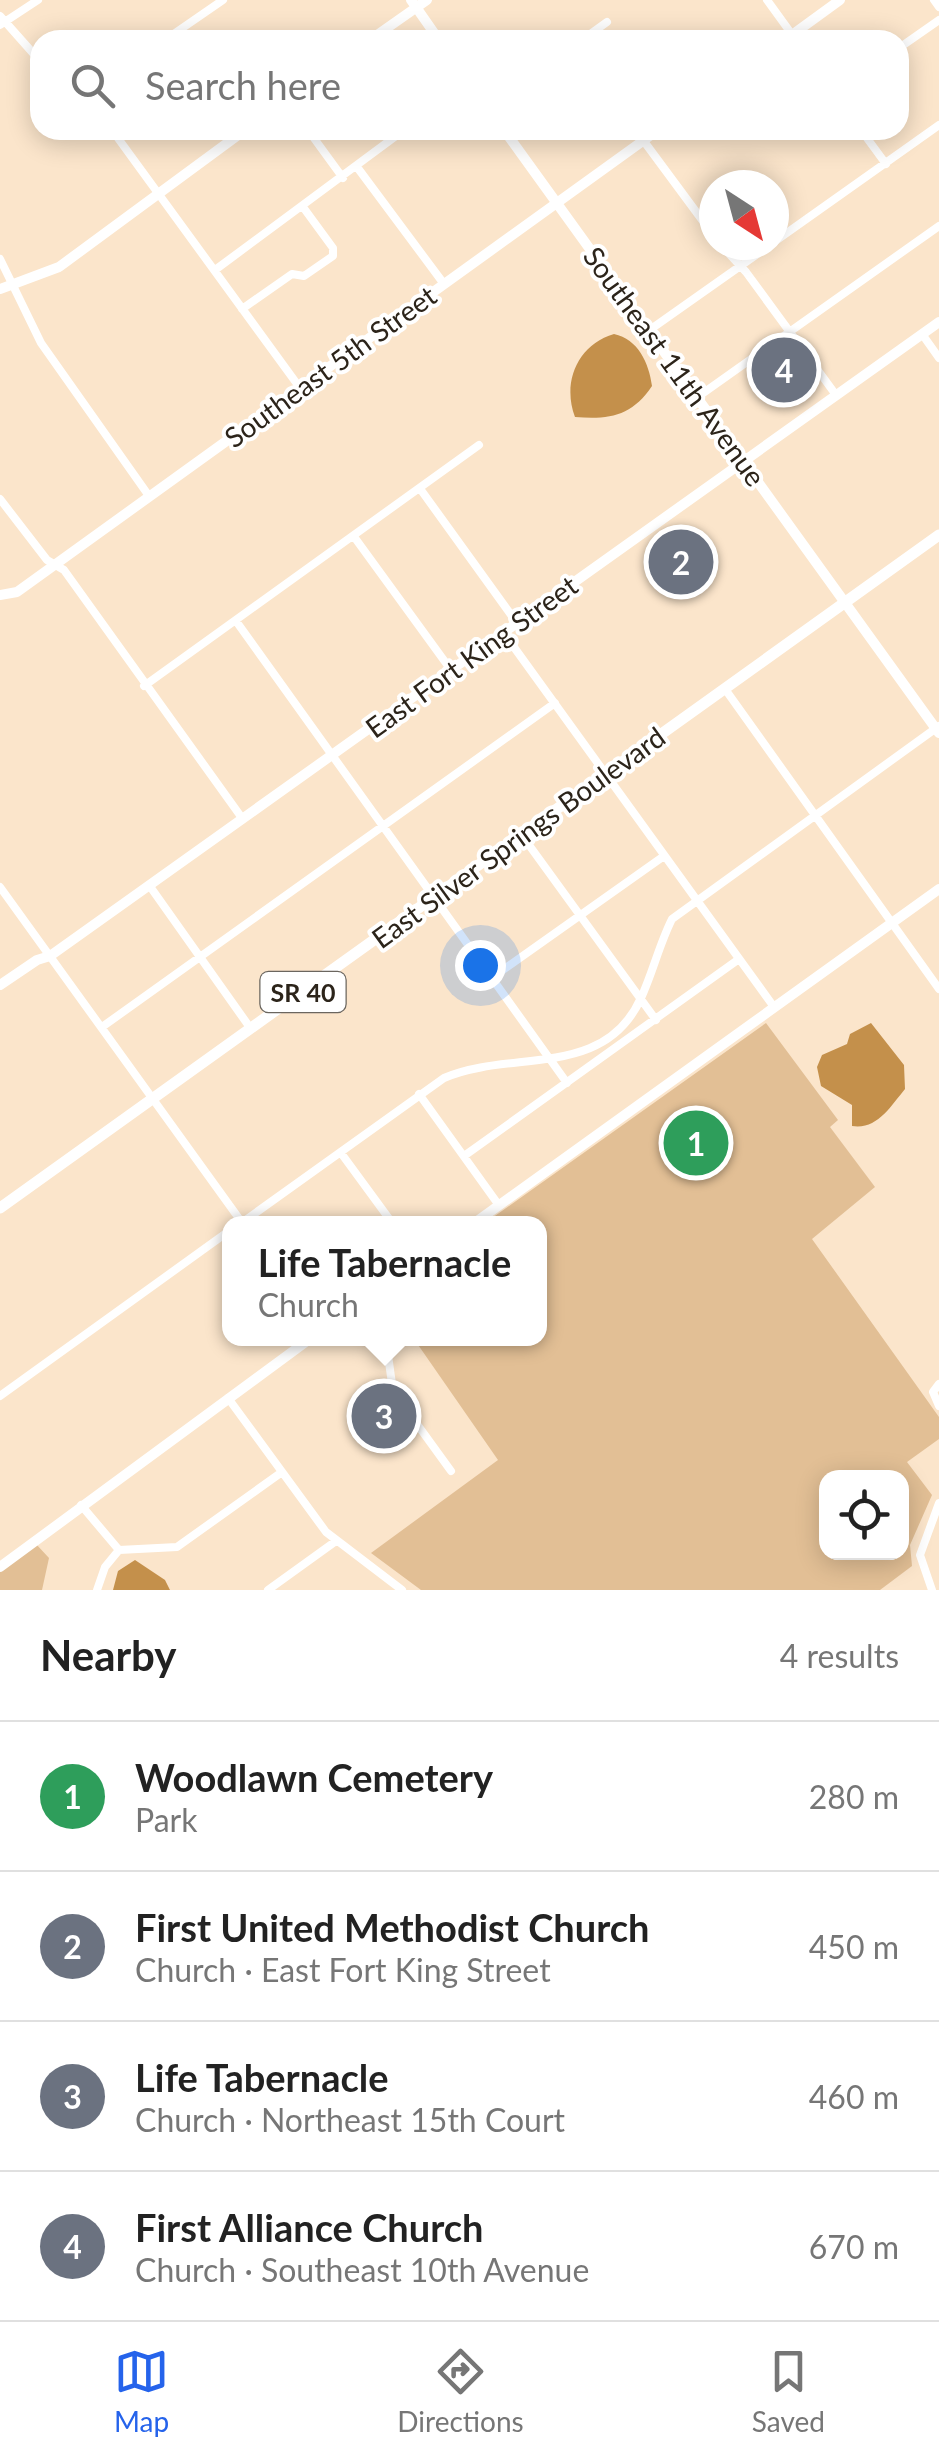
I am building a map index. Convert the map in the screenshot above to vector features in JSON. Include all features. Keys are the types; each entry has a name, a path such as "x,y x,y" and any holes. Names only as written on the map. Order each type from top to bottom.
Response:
{"main road":[{"name":"East Silver Springs Boulevard","path":"0,1208 939,536"}],"street":[{"path":"30,51 1,21 38,0"},
{"path":"180,30 223,0"},
{"path":"767,0 786,30"},
{"path":"801,30 840,0"},
{"path":"934,0 939,7"},
{"path":"383,30 418,2 434,30"},
{"path":"909,41 939,20"},
{"path":"595,30 606,22"},
{"path":"789,232 939,125"},
{"path":"119,140 300,388"},
{"path":"5,288 59,266 232,140"},
{"path":"315,140 343,178"},
{"path":"215,270 391,140"},
{"name":"Southeast 11th Avenue","path":"511,140 938,729"},
{"path":"643,140 699,216"},
{"name":"Southeast 5th Street","path":"0,596 17,592 643,140"},
{"path":"868,140 886,164"},
{"path":"357,166 444,284"},
{"path":"242,309 292,274 304,276 332,256 333,248 303,207"},
{"path":"699,396 939,226"},
{"path":"0,259 5,288 40,344 149,496"},
{"path":"733,260 836,395"},
{"path":"650,329 750,260"},
{"name":"East Fort King Street","path":"0,985 37,960 50,956 939,322"},
{"path":"922,334 939,358"},
{"path":"144,686 479,446"},
{"path":"422,490 518,623"},
{"path":"0,500 53,564 64,570 242,818"},
{"path":"355,538 451,670"},
{"path":"236,621 568,1083"},
{"path":"503,632 774,1007"},
{"path":"725,689 939,990"},
{"path":"102,1027 554,703"},
{"path":"252,1216 420,1094 469,1068 578,1056 606,1041 641,999 655,952 672,919 938,729"},
{"path":"521,834 656,1020"},
{"path":"493,977 664,856"},
{"path":"149,885 251,1029"},
{"path":"0,887 237,1216"},
{"path":"483,1216 939,888"},
{"path":"464,1156 739,959"},
{"path":"606,1041 614,1050"},
{"path":"420,1094 498,1204"},
{"path":"341,1153 387,1216"},
{"path":"0,1396 222,1237"},
{"path":"0,1566 300,1346"},
{"path":"386,1346 393,1391 451,1471"},
{"path":"936,1388 939,1406"},
{"path":"228,1398 336,1542 402,1590"},
{"path":"97,1590 105,1567 119,1550 177,1546 282,1472"},
{"path":"932,1590 920,1555 939,1503"},
{"path":"81,1506 119,1550"},
{"path":"268,1590 336,1542"}],"shaded area":[{"path":"614,334 630,341 641,353 652,386 636,404 619,414 575,417 570,391 576,367 590,347"},
{"path":"766,1023 838,1120 830,1127 875,1187 812,1239 939,1417 939,1439 907,1462 932,1495 910,1545 912,1566 880,1590 421,1590 371,1553 498,1460 419,1346 547,1346 547,1216 495,1216"},
{"path":"871,1023 904,1065 905,1089 876,1121 852,1126 852,1105 821,1086 817,1067 822,1055 847,1044 850,1034"},
{"path":"36,1544 49,1558 42,1590 0,1590 0,1571"},
{"path":"135,1560 165,1580 170,1590 113,1590 118,1571"}],"place":[{"name":"First Alliance Church","path":"784,370"},
{"name":"First United Methodist Church","path":"681,562"},
{"name":"Woodlawn Cemetery","path":"696,1143"},
{"name":"Life Tabernacle","path":"384,1416"}]}
